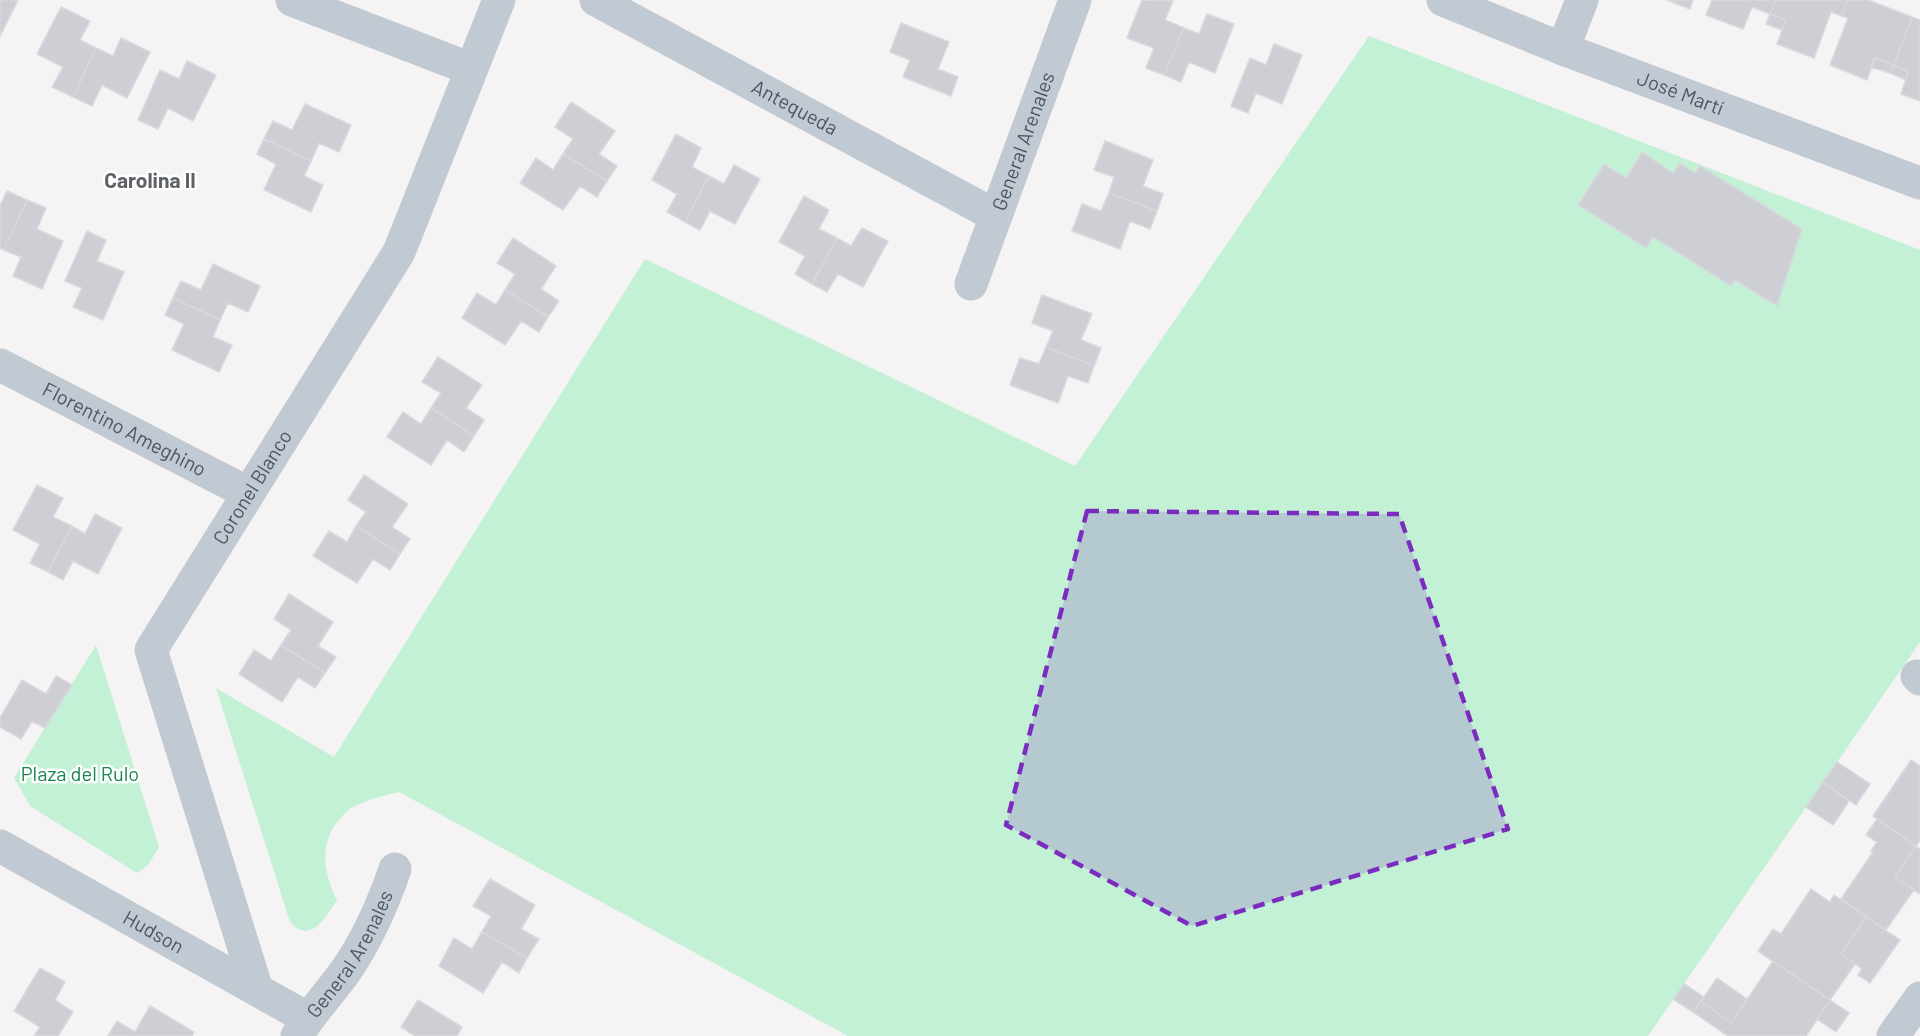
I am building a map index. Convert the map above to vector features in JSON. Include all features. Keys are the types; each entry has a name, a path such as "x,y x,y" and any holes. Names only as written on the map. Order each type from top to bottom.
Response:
{"street":[{"path":"292,0 471,69"},
{"name":"Coronel Blanco","path":"257,990 151,650 399,252 499,0"},
{"name":"Antequeda","path":"596,0 996,216"},
{"name":"General Arenales","path":"971,284 1075,0"},
{"name":"José Martí","path":"1443,0 1563,49 1920,183"},
{"path":"1563,49 1582,0"},
{"name":"Florentino Ameghino","path":"0,365 248,494"},
{"name":"Hudson","path":"0,846 257,990 302,1027"},
{"name":"General Arenales","path":"302,1027 347,969 380,910 395,869"},
{"path":"1893,1036 1920,998"}],"highlighted area":[{"path":"1087,511 1399,514 1508,829 1192,926 1006,825"}],"green space":[{"path":"1369,36 1920,250 1920,642 1648,1036 848,1036 399,792 357,805 335,825 325,853 329,882 337,900 323,920 311,930 298,929 290,922 216,688 334,757 645,259 1075,466"},
{"name":"Plaza del Rulo","path":"96,645 159,847 148,865 137,873 30,806 14,778"}],"building":[{"path":"0,0 18,0 0,36"},
{"path":"1142,0 1173,1 1165,20 1184,28 1164,75 1146,68 1154,48 1127,38"},
{"path":"1667,0 1693,0 1690,9"},
{"path":"1712,0 1776,0 1770,14 1752,7 1743,29 1706,15"},
{"path":"1776,0 1848,0 1842,16 1831,12 1814,58 1777,44 1786,20 1770,14"},
{"path":"1848,0 1868,0 1912,17 1894,65 1875,58 1867,80 1830,65 1848,18 1842,16"},
{"path":"61,7 90,21 80,40 96,48 73,97 52,87 63,67 37,54"},
{"path":"1207,14 1234,24 1215,73 1189,62 1181,82 1164,75 1184,28 1199,34"},
{"path":"1770,14 1786,20 1782,30 1766,24"},
{"path":"1912,17 1920,20 1920,101 1901,94 1908,72 1894,65"},
{"path":"901,23 949,42 938,69 958,77 951,96 903,77 910,60 890,52"},
{"path":"121,38 150,52 127,98 102,85 92,106 73,97 96,48 113,56"},
{"path":"1274,44 1302,55 1282,104 1256,93 1248,113 1231,106 1250,58 1266,65"},
{"path":"1875,58 1894,65 1890,73 1871,67"},
{"path":"187,61 216,75 193,121 168,108 158,129 138,120 160,70 179,79"},
{"path":"1894,65 1908,72 1906,80 1890,73"},
{"path":"571,102 615,131 599,154 617,166 607,181 563,154 573,139 555,127"},
{"path":"305,104 351,125 339,152 319,143 311,161 264,139 273,121 292,130"},
{"path":"676,134 701,148 692,167 709,176 685,222 667,212 677,194 652,180"},
{"path":"264,139 311,161 304,176 323,185 311,212 264,190 276,164 257,154"},
{"path":"1105,141 1153,160 1143,186 1163,194 1157,211 1109,193 1114,177 1094,170"},
{"path":"1642,152 1673,173 1680,163 1695,173 1700,166 1802,229 1777,306 1735,280 1731,286 1653,237 1646,248 1578,205 1604,164 1626,178"},
{"path":"563,154 607,181 597,197 580,186 563,210 520,183 536,158 553,170"},
{"path":"734,165 760,179 735,224 710,211 700,230 685,222 709,176 724,184"},
{"path":"7,191 27,200 4,250 0,248 0,206"},
{"path":"1109,193 1157,211 1150,229 1130,221 1120,249 1072,231 1082,204 1101,211"},
{"path":"804,196 829,210 819,229 837,238 812,284 795,274 805,256 779,242"},
{"path":"27,200 46,208 37,229 63,241 42,289 13,276 21,257 4,250"},
{"path":"862,228 888,241 863,287 838,274 827,292 812,284 837,238 851,246"},
{"path":"87,231 106,240 97,261 124,272 103,320 73,307 82,288 65,281"},
{"path":"513,238 556,266 541,289 559,301 548,317 505,290 515,274 497,263"},
{"path":"213,264 260,286 248,312 228,303 220,320 173,298 181,281 201,290"},
{"path":"505,290 548,317 539,332 521,321 505,345 462,318 477,293 496,305"},
{"path":"1042,295 1092,314 1081,340 1101,348 1094,366 1046,347 1053,331 1032,323"},
{"path":"173,298 220,320 213,337 232,345 219,372 172,350 184,324 165,315"},
{"path":"1046,347 1094,366 1088,383 1068,376 1058,403 1010,385 1020,358 1039,364"},
{"path":"438,357 482,385 466,408 484,420 474,436 431,408 441,393 422,382"},
{"path":"431,408 474,436 464,452 447,440 431,465 387,437 403,412 421,424"},
{"path":"364,475 408,504 392,527 410,539 400,554 356,526 366,512 348,500"},
{"path":"37,485 63,498 53,517 72,526 48,572 30,563 40,544 13,530"},
{"path":"95,514 122,528 98,574 73,561 63,580 48,572 72,526 85,534"},
{"path":"356,526 400,554 390,570 373,559 357,583 313,556 329,531 347,542"},
{"path":"289,594 333,622 318,646 336,657 325,673 281,645 291,630 274,619"},
{"path":"281,645 325,673 315,688 298,677 282,702 239,674 254,650 271,661"},
{"path":"56,676 72,685 45,728 32,721 21,739 0,727 0,718 22,680 46,694"},
{"path":"1911,760 1920,766 1920,840 1916,846 1873,816"},
{"path":"1837,762 1870,784 1856,805 1823,782"},
{"path":"1823,782 1849,801 1833,825 1806,807"},
{"path":"1877,819 1916,846 1895,877 1914,890 1886,930 1841,899 1873,852 1871,851 1877,842 1866,835"},
{"path":"1916,846 1920,849 1920,894 1895,877"},
{"path":"490,879 535,905 521,929 539,939 527,958 482,932 491,916 473,906"},
{"path":"1811,889 1830,902 1834,895 1866,917 1841,954 1855,964 1830,1000 1758,951 1773,929 1781,934"},
{"path":"1866,917 1900,940 1870,983 1858,975 1862,969 1841,954"},
{"path":"482,932 527,958 519,973 502,962 483,993 439,966 454,938 472,949"},
{"path":"1773,961 1830,1000 1806,1036 1728,1036 1693,1012 1701,1001 1731,1023"},
{"path":"40,968 65,982 55,1000 73,1012 58,1036 34,1036 40,1027 14,1011"},
{"path":"1717,978 1747,999 1731,1023 1701,1001"},
{"path":"1684,984 1704,997 1693,1012 1673,999"},
{"path":"418,1000 462,1027 457,1036 415,1036 401,1027"},
{"path":"1830,1000 1849,1013 1836,1032 1817,1019"},
{"path":"150,1006 194,1032 192,1036 108,1036 117,1021 135,1032"}],"district":[{"name":"Carolina II","path":"150,181"}]}
